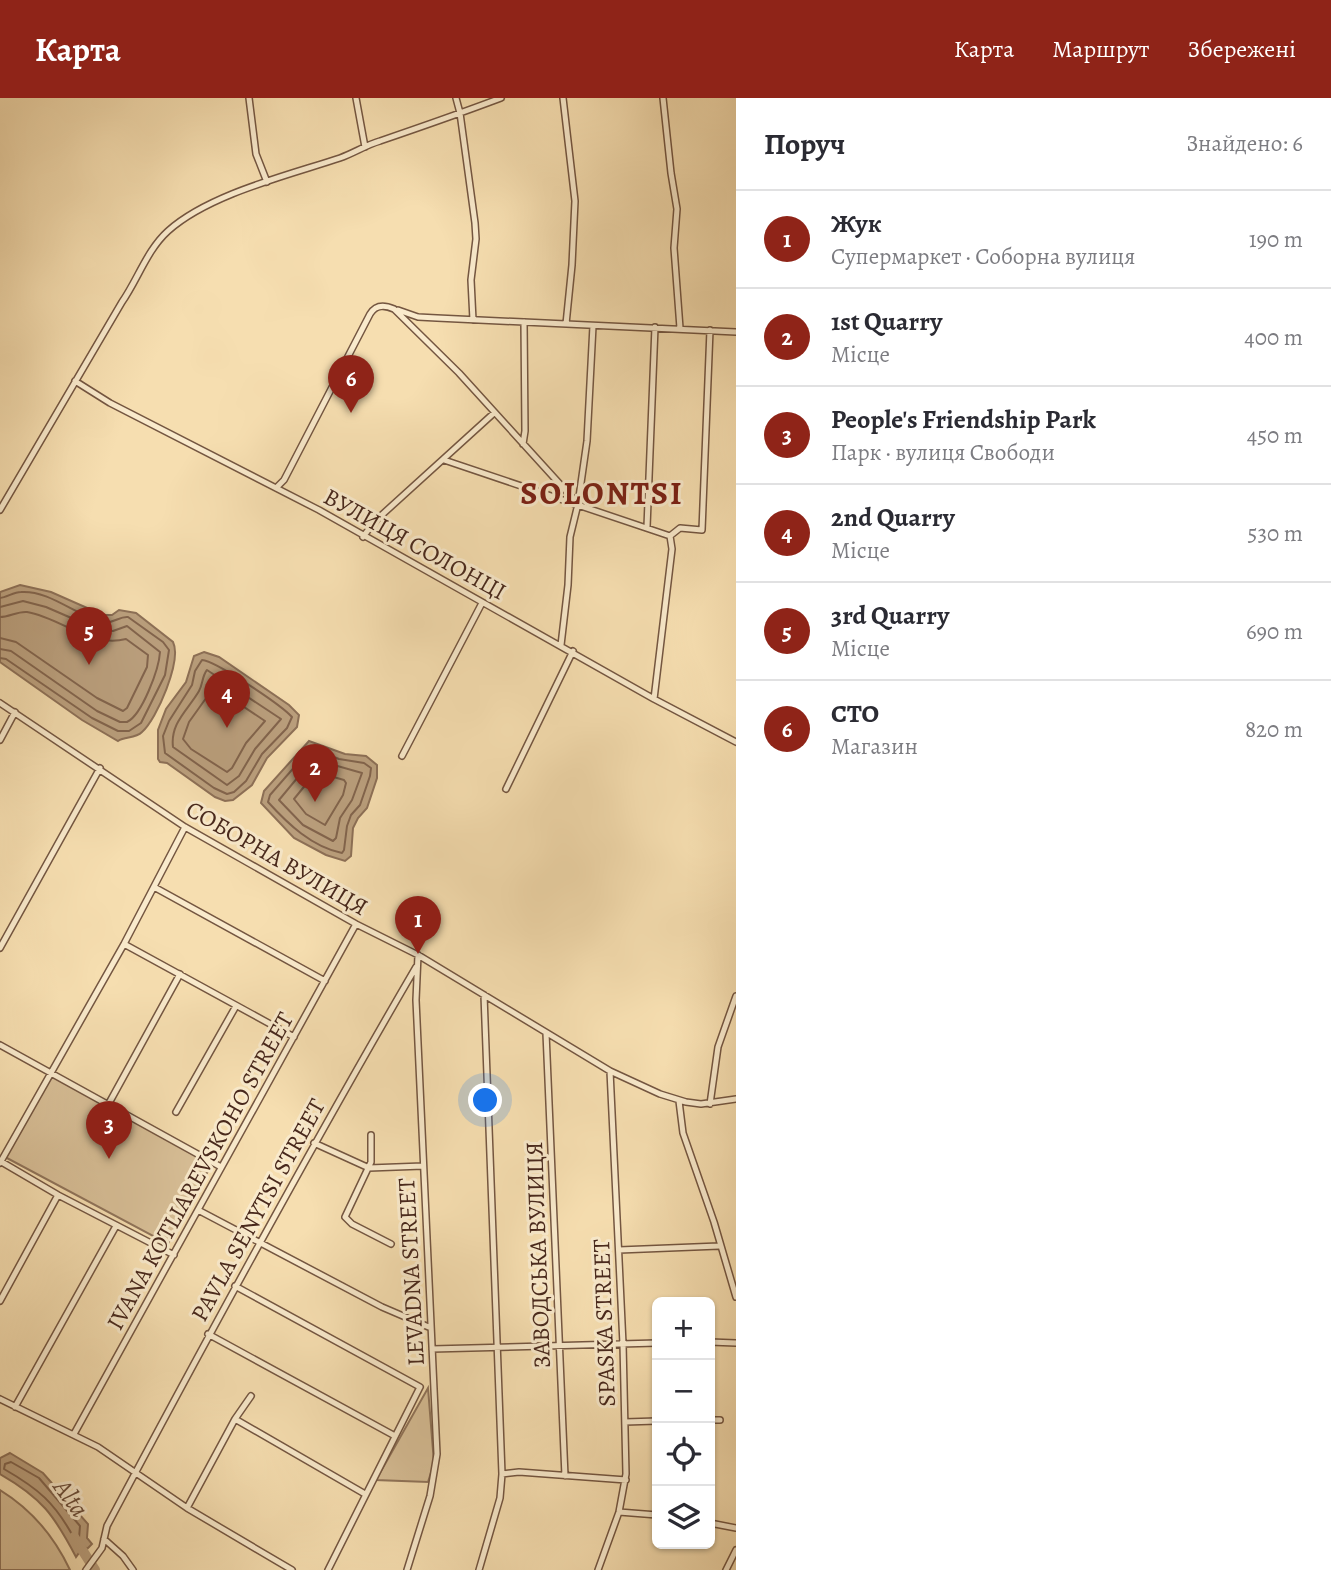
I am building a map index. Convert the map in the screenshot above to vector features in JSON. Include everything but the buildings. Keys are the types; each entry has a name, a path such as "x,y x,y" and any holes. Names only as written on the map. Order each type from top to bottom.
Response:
{"street":[{"path":"249,98 256,154 267,182"},
{"path":"356,98 365,147"},
{"path":"456,98 475,223 476,239 471,280 473,320"},
{"path":"0,510 134,286 146,260 163,235 176,224 204,207 267,182 501,98"},
{"path":"562,98 575,201 573,261 566,324"},
{"path":"663,98 677,209 674,242 680,328"},
{"path":"276,488 284,480 328,396 340,367 372,311 380,306 426,318 736,332"},
{"path":"394,309 494,412 578,505"},
{"path":"523,444 526,430 524,322"},
{"path":"561,645 568,585 569,537 578,505 587,441 593,326"},
{"path":"647,527 655,327"},
{"path":"670,536 680,528 702,530 710,330"},
{"name":"ВУЛИЦЯ СОЛОНЦІ","path":"75,381 110,403 329,515 363,537 736,742"},
{"path":"363,537 374,522 494,412"},
{"path":"444,460 670,536"},
{"path":"654,699 672,549 670,536"},
{"path":"402,756 482,603"},
{"path":"506,789 573,651"},
{"name":"СОБОРНА ВУЛИЦЯ","path":"0,703 185,827 356,924 418,955 610,1071 679,1101 710,1104 736,1099"},
{"path":"0,740 15,712"},
{"path":"0,948 100,768"},
{"path":"174,1255 0,1162 124,944 185,827"},
{"path":"154,887 325,981"},
{"name":"IVANA KOTLIAREVSKOHO STREET","path":"74,1434 356,924"},
{"path":"124,944 294,1037"},
{"path":"416,967 418,955"},
{"name":"PAVLA SENYTSI STREET","path":"86,1570 100,1551 107,1526 208,1334 416,967"},
{"name":"LEVADNA STREET","path":"407,1570 430,1496 437,1454 416,967"},
{"path":"108,1105 180,974"},
{"path":"479,1570 500,1498 502,1474 484,995"},
{"path":"710,1104 718,1046 736,996"},
{"path":"176,1112 236,1006"},
{"name":"ЗАВОДСЬКА ВУЛИЦЯ","path":"546,1033 565,1476"},
{"path":"0,1045 221,1167"},
{"name":"SPASKA STREET","path":"598,1570 619,1512 626,1480 623,1344 610,1071"},
{"path":"679,1101 683,1133 714,1222 736,1297"},
{"path":"371,1135 372,1158 369,1168 345,1217 352,1224 391,1244"},
{"path":"314,1143 344,1159 369,1168 424,1166"},
{"path":"0,1301 58,1195"},
{"path":"198,1210 382,1307 431,1328"},
{"path":"16,1407 116,1226"},
{"path":"619,1250 719,1246"},
{"path":"235,1286 420,1387 433,1384"},
{"path":"208,1334 395,1436"},
{"path":"715,1342 736,1343"},
{"path":"432,1349 652,1343"},
{"path":"328,1570 420,1387"},
{"path":"187,1508 235,1419 251,1396"},
{"path":"0,1399 74,1434 187,1508 292,1570"},
{"path":"235,1419 365,1494"},
{"path":"715,1420 720,1420"},
{"path":"625,1422 652,1421"},
{"path":"502,1474 519,1472 626,1480"},
{"path":"619,1512 652,1515"},
{"path":"715,1524 736,1528"},
{"path":"104,1539 123,1556 133,1570"},
{"path":"726,1570 736,1550"}],"shaded area":[{"path":"51,1074 213,1162 168,1244 5,1157"},
{"path":"428,1388 434,1463 428,1482 376,1480"},
{"path":"0,1490 22,1506 41,1525 70,1570 0,1570"}],"water":[{"path":"20,585 51,592 103,615 112,615 119,610 136,613 173,642 175,651 171,675 161,703 142,732 118,741 82,720 0,662 0,592"},
{"path":"204,652 219,657 289,705 299,715 297,727 267,758 252,785 233,800 225,801 215,797 158,759 158,730 166,709 186,682 194,656"},
{"path":"309,741 345,754 366,756 377,765 377,778 367,808 353,828 351,856 345,861 326,855 294,838 261,803 264,791"},
{"path":"10,1453 43,1473 88,1524 87,1538 92,1544 87,1549 84,1546 76,1557 46,1509 26,1491 0,1474 0,1458"}],"waterway":[{"name":"Alta","path":"74,1537 95,1570"}],"place":[{"name":"СТО","path":"351,413"},
{"name":"3rd Quarry","path":"89,665"},
{"name":"2nd Quarry","path":"227,728"},
{"name":"1st Quarry","path":"315,802"},
{"name":"Жук","path":"418,954"},
{"name":"People's Friendship Park","path":"109,1159"}],"district":[{"name":"SOLONTSI","path":"602,493"}]}
